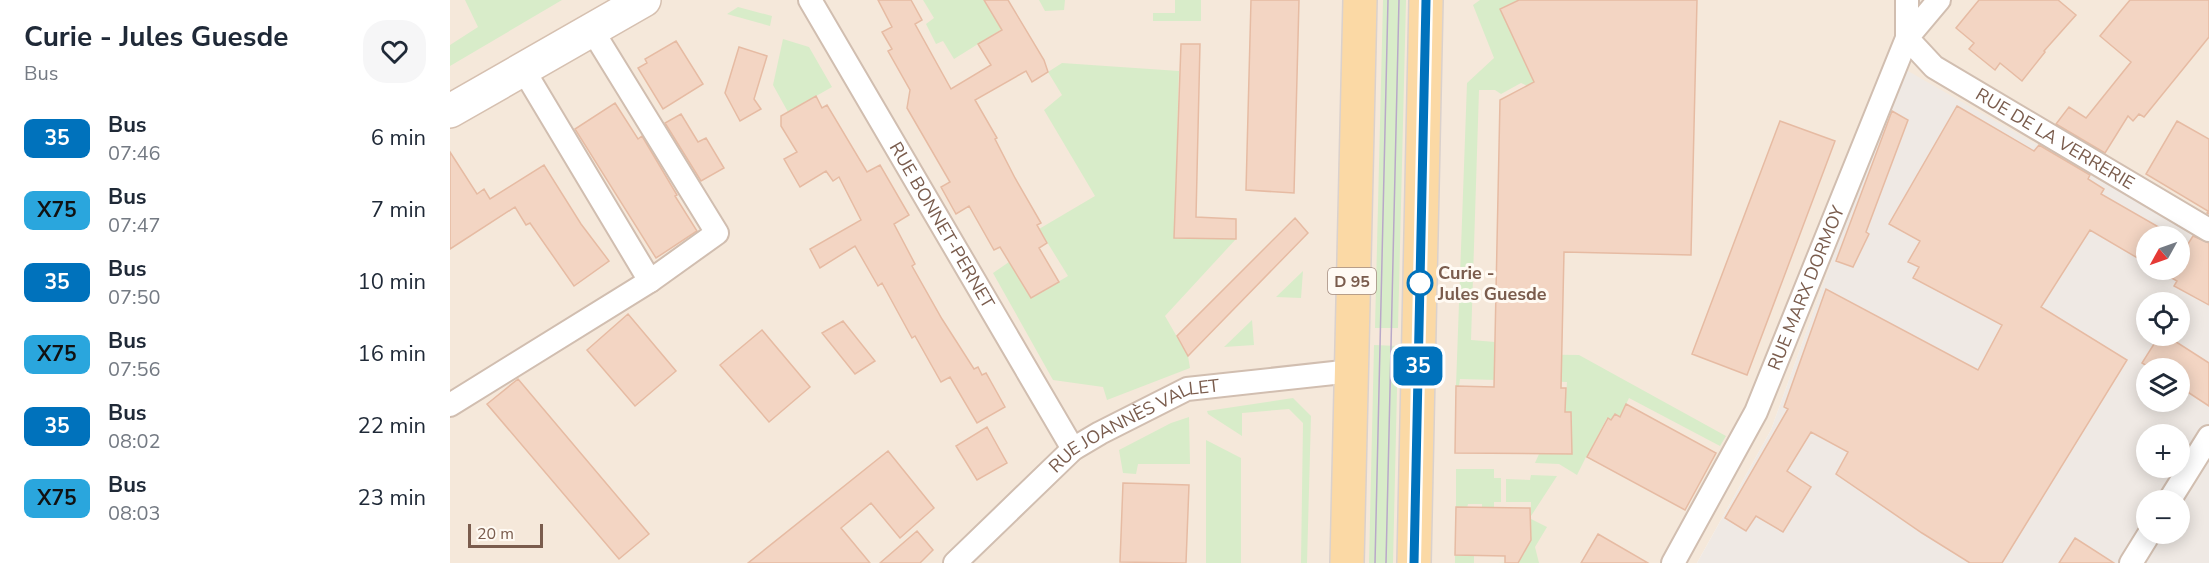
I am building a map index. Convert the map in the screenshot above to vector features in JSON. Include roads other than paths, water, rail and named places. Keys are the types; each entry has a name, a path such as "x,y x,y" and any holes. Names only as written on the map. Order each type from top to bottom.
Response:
{"main road":[{"name":"D 95","path":"1347,563 1360,0"},
{"path":"1414,563 1426,0"}],"street":[{"path":"450,111 523,69 603,16 644,0"},
{"name":"RUE BONNET-PERNET","path":"810,0 1073,449"},
{"name":"RUE MARX DORMOY","path":"1673,563 1756,412 1907,38 1907,0"},
{"path":"1907,38 1940,0"},
{"path":"450,405 650,281 717,233 603,16"},
{"name":"RUE DE LA VERRERIE","path":"1907,38 1934,68 2209,230"},
{"path":"523,69 650,281"},
{"name":"RUE JOANNÈS VALLET","path":"955,563 1073,449 1187,389 1352,370"},
{"path":"2176,490 2209,437"},
{"path":"2131,563 2143,544"}],"tram line":[{"path":"1375,563 1388,0"},
{"path":"1386,563 1399,0"}],"place":[{"name":"Curie - Jules Guesde","path":"1420,283"}]}
